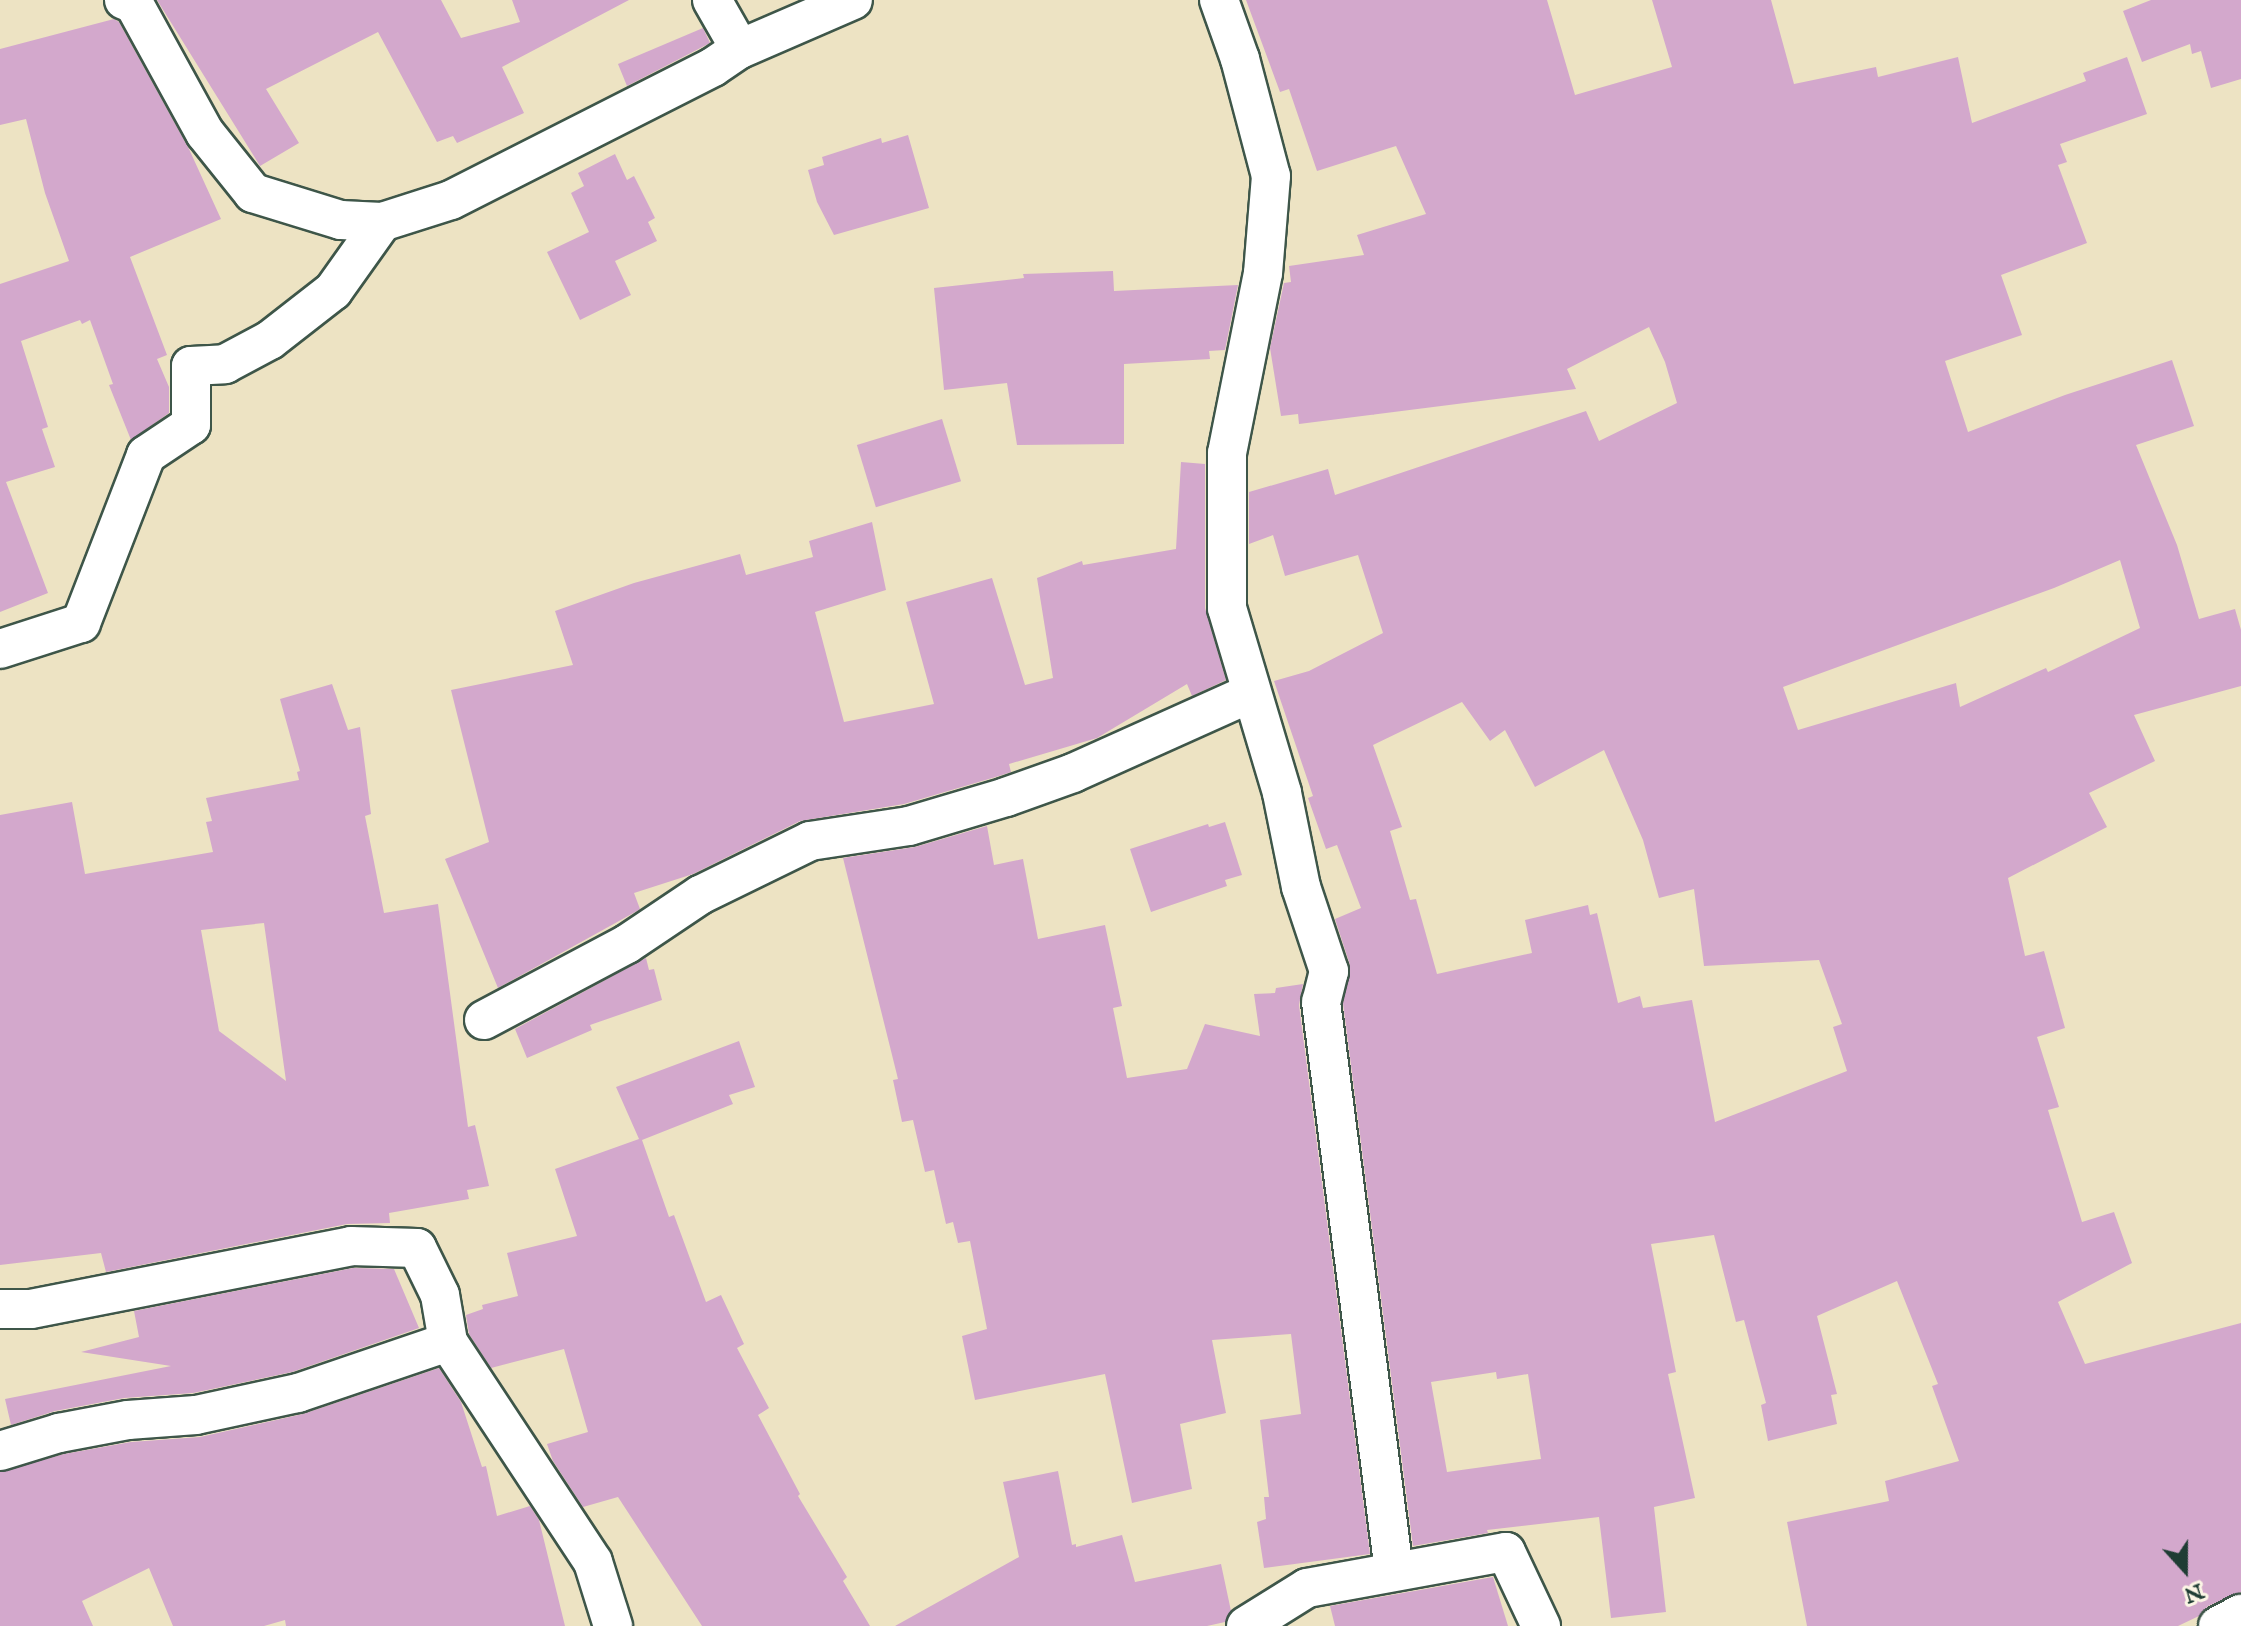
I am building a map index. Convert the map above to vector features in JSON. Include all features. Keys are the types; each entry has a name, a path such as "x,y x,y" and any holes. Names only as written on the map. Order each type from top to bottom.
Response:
{"street":[{"path":"124,0 134,4 205,133 253,193 341,220 382,222 451,200 713,67 740,49 853,0"},
{"path":"712,0 740,49"},
{"path":"1219,0 1240,59 1271,176 1263,273 1227,453 1227,608 1282,793 1301,887 1329,971 1321,1002 1394,1571"},
{"path":"0,649 81,623 146,455 191,425 191,366 225,364 270,340 333,291 382,222"},
{"path":"484,1020 627,944 700,895 810,841 909,826 1006,797 1073,773 1251,693"},
{"path":"0,1309 31,1309 351,1246 417,1248 440,1295 448,1342 593,1562 613,1626"},
{"path":"0,1451 59,1433 128,1420 196,1415 298,1393 448,1342"},
{"path":"1246,1626 1307,1588 1506,1552 1541,1626"},
{"path":"2218,1626 2241,1614"}],"building":[{"path":"157,0 441,0 461,38 520,22 512,0 629,0 502,67 524,113 457,143 453,136 437,142 378,32 266,89 299,143 260,166"},
{"path":"1246,0 1547,0 1575,95 1672,67 1652,0 1771,0 1794,84 1876,67 1878,77 1958,57 1972,123 2086,81 2083,73 2127,57 2147,114 2060,144 2067,162 2058,165 2087,243 2001,275 2022,335 1945,361 1968,432 2065,395 2172,360 2194,426 2136,445 2177,545 2199,619 2235,609 2241,630 2241,686 2134,715 2155,761 2089,793 2107,827 2008,878 2025,956 2044,951 2065,1028 2037,1037 2059,1107 2048,1110 2082,1222 2114,1212 2132,1263 2058,1302 2085,1364 2241,1323 2241,1592 2208,1606 2199,1616 2178,1626 1807,1626 1787,1522 1889,1501 1885,1481 1959,1461 1932,1386 1938,1384 1897,1281 1817,1316 1837,1394 1831,1395 1837,1424 1768,1441 1761,1405 1766,1403 1744,1320 1736,1322 1714,1235 1651,1244 1676,1372 1668,1374 1695,1498 1654,1507 1666,1612 1611,1618 1599,1517 1487,1530 1488,1533 1413,1546 1343,1003 1350,965 1335,919 1361,908 1337,845 1326,849 1308,798 1313,796 1274,681 1309,671 1383,633 1358,555 1285,576 1273,535 1249,544 1249,492 1328,469 1335,495 1586,411 1599,441 1677,403 1665,362 1649,327 1567,369 1576,389 1299,424 1298,414 1281,416 1270,348 1284,283 1291,282 1289,266 1364,255 1357,235 1426,214 1396,146 1317,171 1289,89 1280,92","holes":["2120,560 2140,628 2048,672 2046,668 1960,707 1956,683 1798,730 1783,687 2054,588","1462,702 1490,741 1505,730 1535,787 1604,750 1643,840 1659,898 1694,889 1704,966 1819,960 1842,1024 1833,1027 1847,1071 1715,1122 1692,1000 1643,1008 1640,996 1618,1003 1597,913 1590,915 1588,905 1525,920 1532,953 1437,974 1416,899 1410,900 1390,831 1402,827 1373,745","1496,1372 1497,1379 1528,1374 1541,1459 1447,1472 1431,1382"]},
{"path":"2151,0 2241,0 2241,79 2211,88 2201,51 2192,54 2190,44 2142,62 2123,11"},
{"path":"114,19 119,22 189,149 221,219 130,257 167,355 157,359 169,387 169,413 131,440 109,385 113,384 90,320 82,324 80,320 21,341 48,427 42,429 55,467 6,482 48,593 0,612 0,284 69,261 45,193 26,119 0,125 0,49"},
{"path":"703,28 710,43 627,86 618,64"},
{"path":"908,135 929,208 834,235 817,202 808,170 824,165 822,157 881,138 882,143"},
{"path":"615,154 627,180 634,176 655,218 648,222 657,241 615,261 631,295 580,320 547,252 589,232 571,193 584,186 578,173"},
{"path":"1113,271 1114,291 1238,285 1225,350 1209,351 1210,359 1124,364 1124,444 1017,445 1007,383 944,390 934,288 1024,278 1023,274"},
{"path":"942,419 961,481 876,507 857,445"},
{"path":"1181,462 1205,464 1205,608 1226,680 1192,696 1187,684 1097,738 1009,764 1011,772 999,776 904,804 800,821 693,874 634,893 640,909 498,988 445,859 489,842 451,690 573,665 555,611 634,583 740,554 746,575 813,557 809,541 872,522 886,590 815,612 844,722 934,704 906,602 992,578 1025,685 1053,678 1037,578 1082,561 1083,565 1176,549"},
{"path":"332,684 348,730 360,727 371,814 365,816 384,913 438,904 468,1127 475,1125 489,1186 467,1190 469,1199 389,1213 390,1223 347,1224 106,1272 101,1253 0,1265 0,815 72,802 85,874 213,852 206,822 212,821 206,798 299,780 297,772 300,771 280,699","holes":["264,923 286,1081 219,1031 201,930"]},
{"path":"1225,822 1242,875 1225,880 1227,886 1151,912 1130,849 1208,824 1209,827"},
{"path":"987,826 994,865 1023,859 1038,939 1105,925 1122,1006 1113,1008 1127,1078 1187,1069 1205,1024 1260,1036 1254,994 1275,993 1276,988 1303,984 1299,1005 1370,1554 1264,1568 1257,1522 1266,1519 1264,1497 1269,1497 1260,1420 1301,1414 1291,1334 1212,1340 1226,1413 1180,1424 1192,1489 1132,1503 1105,1374 975,1400 962,1336 987,1329 970,1241 958,1243 953,1222 946,1224 934,1170 925,1172 913,1120 902,1122 893,1080 898,1079 843,858 915,847"},
{"path":"646,958 649,970 654,969 662,1000 590,1025 592,1030 527,1058 515,1029"},
{"path":"739,1041 755,1087 729,1095 733,1104 642,1140 669,1217 674,1215 706,1302 721,1295 744,1344 737,1348 769,1408 758,1415 800,1494 798,1496 847,1577 843,1581 870,1626 702,1626 618,1497 583,1507 553,1461 547,1444 588,1432 564,1349 491,1368 469,1334 466,1315 483,1309 482,1305 518,1296 507,1253 577,1236 555,1169 639,1139 616,1087"},
{"path":"353,1268 394,1269 419,1328 292,1372 193,1393 124,1398 55,1411 11,1425 5,1399 171,1366 81,1352 139,1337 134,1311"},
{"path":"439,1368 461,1402 482,1467 486,1466 497,1516 530,1506 539,1520 565,1626 286,1626 285,1620 264,1626 173,1626 149,1568 82,1601 93,1626 0,1626 0,1472 64,1454 131,1442 200,1437 303,1414"},
{"path":"1058,1471 1072,1545 1076,1544 1076,1547 1122,1535 1135,1582 1221,1564 1231,1611 1225,1622 1207,1626 895,1626 1019,1557 1003,1482"},
{"path":"1493,1577 1508,1626 1335,1626 1330,1606"}]}
